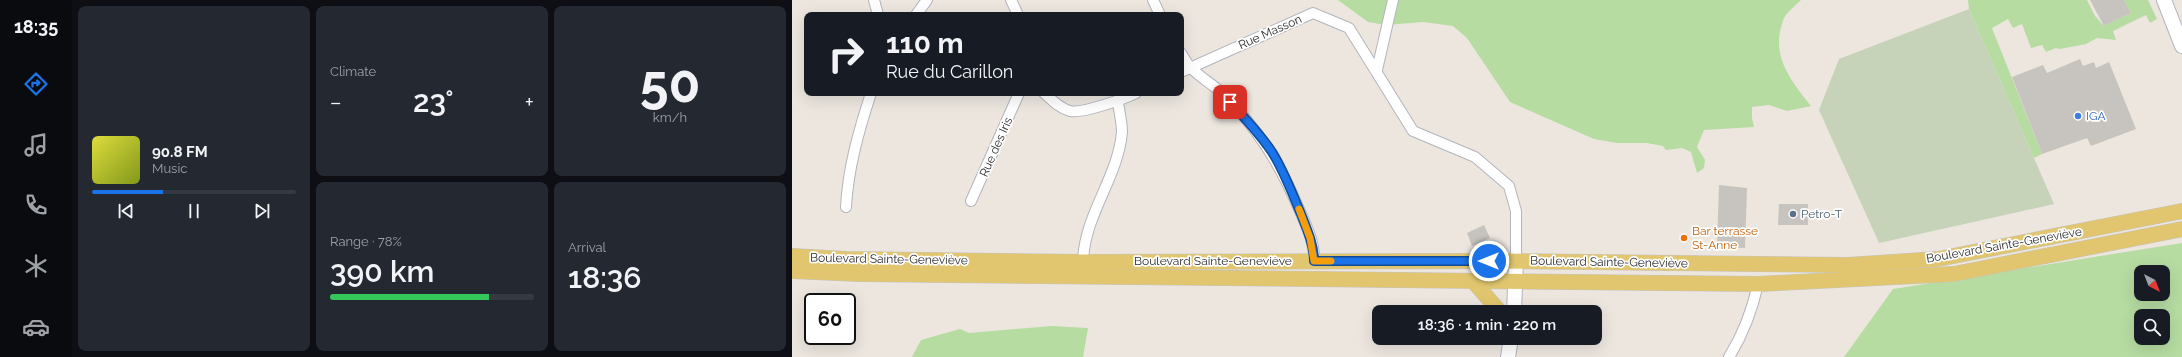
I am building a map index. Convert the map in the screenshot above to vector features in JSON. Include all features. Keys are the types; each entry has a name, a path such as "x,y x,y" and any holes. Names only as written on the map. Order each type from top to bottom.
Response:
{"main road":[{"name":"Boulevard Sainte-Geneviève","path":"792,256 846,259 1083,262 1516,261 1848,265 1938,259 2182,211"},
{"name":"Boulevard Sainte-Geneviève","path":"792,271 860,274 1117,275 1758,284 1954,274 2182,230"},
{"path":"1473,281 1494,305"}],"street":[{"path":"874,0 877,12"},
{"path":"918,12 927,0"},
{"path":"1011,0 1017,12"},
{"path":"1153,0 1159,12"},
{"path":"1377,70 1393,0"},
{"path":"2164,0 2182,46"},
{"name":"Rue Masson","path":"1186,70 1313,13 1349,28 1377,70 1413,131 1475,157 1509,186 1516,211 1516,261"},
{"path":"1186,70 1222,94 1255,129 1272,153 1289,186 1307,230 1313,249 1314,261"},
{"path":"846,207 846,193 856,141 870,96"},
{"name":"Rue des Iris","path":"972,201 1018,96"},
{"path":"1047,96 1060,107 1071,112 1118,102 1130,96"},
{"path":"1083,262 1087,234 1104,187 1112,172 1120,142 1122,130 1118,102"},
{"path":"1514,305 1516,261"},
{"path":"1729,357 1744,331 1752,310 1758,284"},
{"path":"1508,357 1510,345"}],"green space":[{"path":"1338,0 1801,0 1788,12 1784,18 1779,45 1781,56 1790,77 1811,106 1787,111 1769,105 1752,107 1754,127 1704,130 1697,147 1705,160 1704,168 1697,173 1691,152 1682,148 1666,150 1663,146 1647,143 1617,143 1594,139 1510,102 1467,38 1453,26 1423,22 1386,25 1368,22"},
{"path":"1968,0 2087,0 2095,16 2104,26 2131,13 2124,0 2148,0 2157,19 2150,23 2146,15 2113,31 2116,40 2097,38 2086,44 2060,49 2056,48 2046,52 2042,45 2031,48 2022,24 2013,28 2008,19 1992,28 2042,154 2034,158 1969,9"},
{"path":"1969,9 2054,204 1879,243 1819,110 1839,59"},
{"path":"2182,243 2182,357 1844,357 1893,289"},
{"path":"1052,326 1088,328 1083,357 912,357 921,340 960,329 969,333"}],"building":[{"path":"2090,0 2124,0 2131,13 2104,26"},
{"path":"2080,59 2083,66 2094,62 2096,68 2109,62 2136,129 2091,146 2087,138 2042,154 2012,77 2043,65 2047,73"},
{"path":"1719,185 1747,188 1745,248 1717,247"},
{"name":"Petro-T","path":"1779,204 1808,204 1808,225 1778,225"},
{"path":"1484,225 1490,238 1472,246 1467,233"}],"slow traffic":[{"path":"1299,209 1310,238 1314,261 1331,261"}],"place":[{"name":"IGA","path":"2078,116"},
{"name":"Petro-T","path":"1793,214"},
{"name":"Bar terrasse St-Anne","path":"1684,238"}],"route":[{"path":"1230,102 1255,129 1272,153 1289,186 1307,230 1313,249 1314,261 1489,261"}]}
